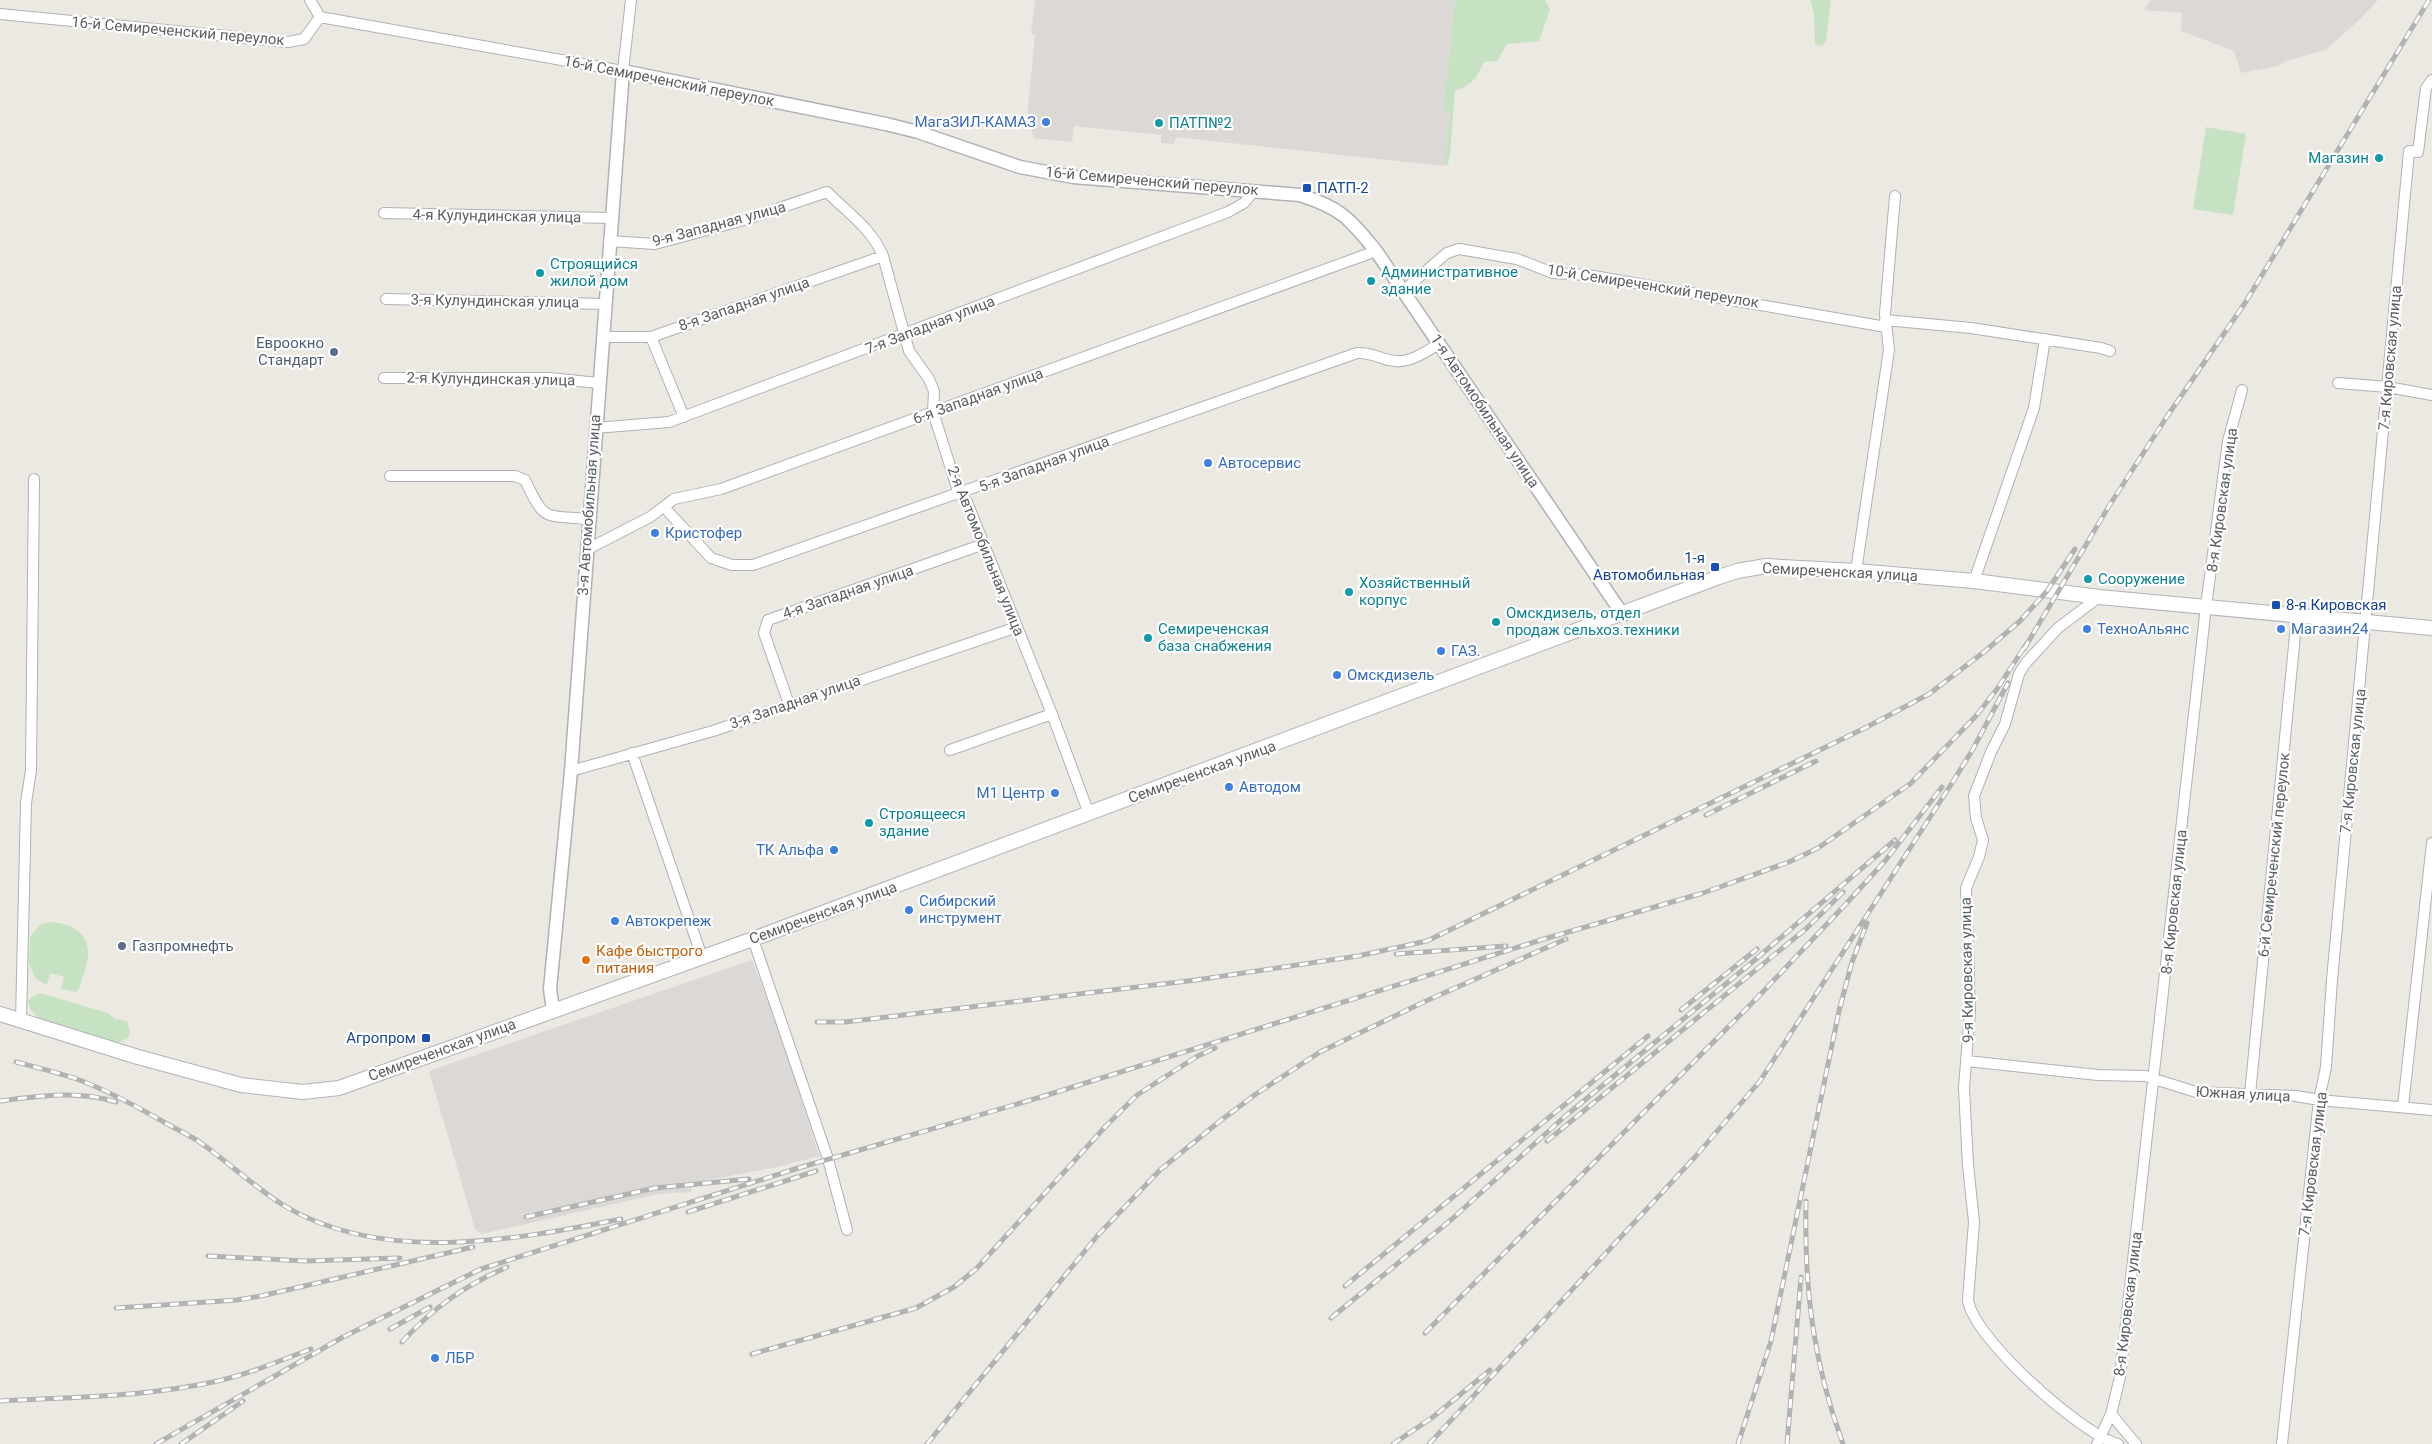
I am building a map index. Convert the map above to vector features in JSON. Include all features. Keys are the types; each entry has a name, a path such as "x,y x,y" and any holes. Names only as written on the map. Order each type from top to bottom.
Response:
{"main road":[{"name":"Семиреченская улица","path":"0,1014 138,1057 241,1085 303,1092 339,1088 753,939 1623,615 1720,577 1750,568 1785,566 1974,581 2099,597 2432,628"}],"street":[{"path":"310,0 320,16"},
{"name":"3-я Автомобильная улица","path":"553,1010 550,989 571,771 609,241 631,0"},
{"name":"16-й Семиреченский переулок","path":"0,14 288,42 304,39 320,16 623,72 876,122 918,132 1020,167 1073,177 1300,195 1325,203 1342,213"},
{"name":"7-я Кировская улица","path":"2282,1444 2319,1100 2326,1067 2332,980 2388,388 2408,151 2418,152 2429,84"},
{"name":"7-я Западная улица","path":"595,428 669,422 684,417 1228,212 1244,203 1254,191"},
{"name":"2-я Автомобильная улица","path":"827,192 867,229 878,243 909,351 930,379 934,391 934,412 959,494 967,502 1052,714 1089,814"},
{"name":"9-я Западная улица","path":"609,241 655,244 744,220 827,192"},
{"path":"1856,571 1887,367 1889,340 1886,324 1895,196"},
{"name":"4-я Кулундинская улица","path":"384,213 611,218"},
{"name":"1-я Автомобильная улица","path":"1342,213 1376,251 1404,290 1623,615"},
{"name":"10-й Семиреченский переулок","path":"1404,290 1447,253 1459,249 1518,260 1553,273 1597,276 1886,324 1971,328 2110,351"},
{"name":"6-я Западная улица","path":"586,550 650,517 674,499 721,489 1376,251"},
{"name":"8-я Западная улица","path":"603,337 650,337 883,256"},
{"name":"3-я Кулундинская улица","path":"386,299 605,304"},
{"path":"650,337 684,417"},
{"path":"1974,581 2034,408 2045,339"},
{"name":"5-я Западная улица","path":"664,507 711,558 732,565 753,565 1357,353 1370,352 1396,361 1414,358 1439,344"},
{"name":"2-я Кулундинская улица","path":"384,378 550,378 598,383"},
{"path":"2338,383 2432,395"},
{"name":"8-я Кировская улица","path":"2099,1440 2111,1414 2120,1377 2155,1078 2206,606 2228,441 2242,390"},
{"path":"390,476 515,476 525,480 539,509 548,516 588,519"},
{"path":"21,1020 26,803 31,770 34,479"},
{"name":"4-я Западная улица","path":"789,704 764,633 768,620 984,544"},
{"name":"9-я Кировская улица","path":"2099,597 2058,628 2024,664 2019,674 2005,724 1987,760 1974,796 1976,818 1982,840 1979,857 1966,888 1970,1011 1965,1107 1974,1222 1968,1300 1969,1309 1978,1325 2034,1385 2099,1440"},
{"name":"6-й Семиреченский переулок","path":"2250,1094 2297,615"},
{"name":"3-я Западная улица","path":"571,771 713,730 1017,627"},
{"path":"950,750 1052,714"},
{"path":"632,753 702,957"},
{"path":"2403,1106 2432,843"},
{"path":"753,939 828,1159 847,1230"},
{"name":"Южная улица","path":"1967,1061 2098,1075 2155,1078 2196,1092 2296,1096 2319,1100 2432,1110"},
{"path":"2111,1414 2136,1444"},
{"path":"2099,1440 2118,1444"}],"shaded area":[{"path":"1035,0 1455,0 1443,111 1450,112 1444,166 1176,137 1174,144 1161,143 1161,135 1074,126 1072,142 1034,138 1027,119 1035,35 1031,34"},
{"path":"2151,0 2378,0 2358,21 2325,50 2286,61 2278,66 2241,73 2234,51 2181,31 2182,13 2144,10"},
{"path":"752,960 780,1032 819,1156 777,1167 692,1183 691,1192 658,1194 481,1234 475,1229 429,1071"}],"green space":[{"path":"1455,0 1545,0 1550,9 1539,41 1507,44 1497,61 1484,62 1473,80 1455,91 1450,155 1448,164 1444,166 1450,112 1443,111"},
{"path":"1810,0 1831,0 1826,41 1822,46 1815,44 1814,13"},
{"path":"2206,127 2246,134 2233,215 2193,209"},
{"path":"48,922 69,926 82,935 86,942 88,959 76,992 61,989 64,977 50,973 47,985 36,979 29,964 30,938 40,925"},
{"path":"40,993 108,1013 115,1019 127,1021 130,1032 128,1038 118,1043 39,1019 30,1009 28,1000"}],"railway":[{"path":"2024,649 2109,506 2166,418 2245,303 2429,0"},
{"path":"817,1022 845,1022 1196,980 1358,956 1427,941 1865,728 1929,694 1984,652 2020,621 2047,591 2075,549"},
{"path":"156,1444 343,1337 481,1269 795,1169 1041,1097 1544,939 1703,893 1789,862 1818,848 1910,784 1976,716 1997,689 2027,643"},
{"path":"1429,1444 1695,1157 1760,1081 1954,780 1973,749 2008,683"},
{"path":"1706,815 1816,761"},
{"path":"1425,1333 1757,998 1885,861 1942,787"},
{"path":"1331,1318 1452,1219 1563,1118 1750,964 1895,840"},
{"path":"1547,1141 1807,928 1843,892"},
{"path":"1738,1444 1771,1341 1839,1011 1852,962 1867,923"},
{"path":"927,1444 1098,1235 1160,1170 1220,1121 1256,1094 1320,1052 1428,1000 1566,939"},
{"path":"1396,954 1506,946"},
{"path":"1681,1010 1757,949"},
{"path":"1345,1286 1648,1036"},
{"path":"752,1354 916,1308 954,1287 976,1269 1105,1127 1137,1095 1196,1057 1215,1048"},
{"path":"16,1062 74,1078 97,1087 198,1141 283,1205 322,1224 363,1235 406,1241 494,1240 621,1219"},
{"path":"0,1101 73,1095 102,1098 116,1102"},
{"path":"688,1212 816,1171"},
{"path":"526,1217 655,1188 749,1179"},
{"path":"1806,1201 1807,1264 1813,1324 1824,1384 1843,1444"},
{"path":"116,1308 237,1300 261,1296 473,1247"},
{"path":"208,1256 305,1261 400,1258"},
{"path":"402,1342 450,1298 507,1267"},
{"path":"1787,1444 1801,1277"},
{"path":"390,1329 430,1307"},
{"path":"0,1401 134,1394 187,1387 238,1376 311,1349"},
{"path":"1393,1444 1433,1417 1490,1370"},
{"path":"181,1444 243,1401"}],"place":[{"name":"МагаЗИЛ-КАМАЗ","path":"1046,122"},
{"name":"ПАТП№2","path":"1159,123"},
{"name":"Магазин","path":"2379,158"},
{"name":"ПАТП-2","path":"1307,188"},
{"name":"Строящийся жилой дом","path":"540,273"},
{"name":"Административное здание","path":"1371,281"},
{"name":"Евроокно Стандарт","path":"334,352"},
{"name":"Автосервис","path":"1208,463"},
{"name":"Кристофер","path":"655,533"},
{"name":"1-я Автомобильная","path":"1715,567"},
{"name":"Сооружение","path":"2088,579"},
{"name":"Хозяйственный корпус","path":"1349,592"},
{"name":"8-я Кировская","path":"2276,605"},
{"name":"Омскдизель, отдел продаж сельхоз.техники","path":"1496,622"},
{"name":"ТехноАльянс","path":"2087,629"},
{"name":"Магазин24","path":"2281,629"},
{"name":"Семиреченская база снабжения","path":"1148,638"},
{"name":"ГАЗ.","path":"1441,651"},
{"name":"Омскдизель","path":"1337,675"},
{"name":"Автодом","path":"1229,787"},
{"name":"М1 Центр","path":"1055,793"},
{"name":"Строящееся здание","path":"869,823"},
{"name":"ТК Альфа","path":"834,850"},
{"name":"Сибирский инструмент","path":"909,910"},
{"name":"Автокрепеж","path":"615,921"},
{"name":"Газпромнефть","path":"122,946"},
{"name":"Кафе быстрого питания","path":"586,960"},
{"name":"Агропром","path":"426,1038"},
{"name":"ЛБР","path":"435,1358"}]}
